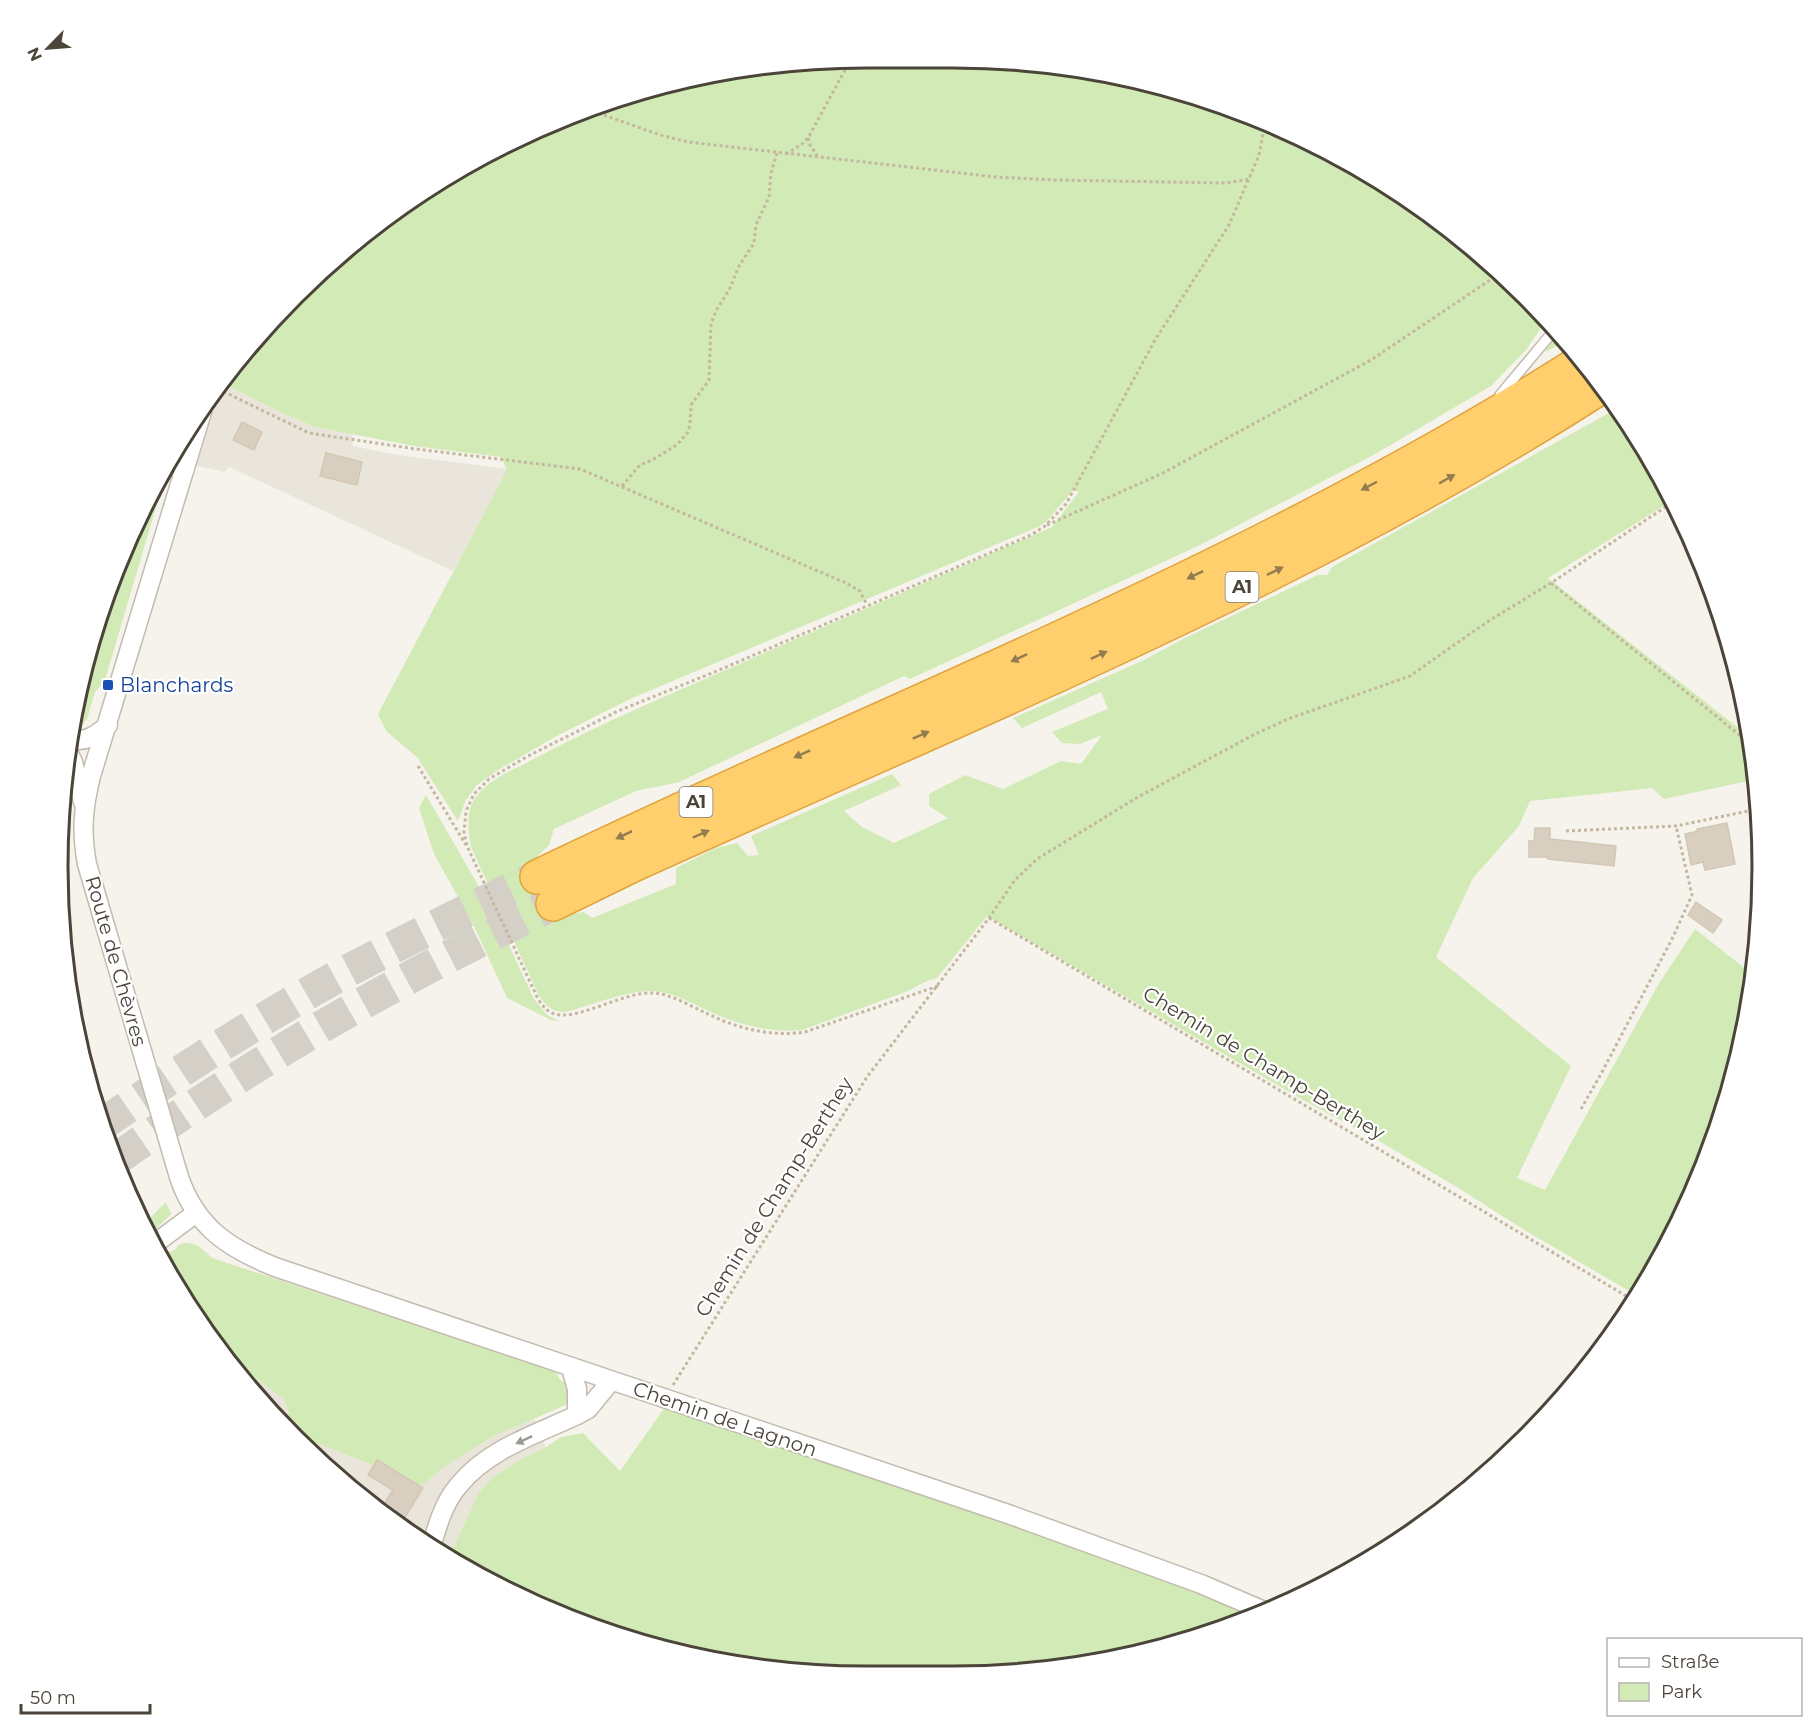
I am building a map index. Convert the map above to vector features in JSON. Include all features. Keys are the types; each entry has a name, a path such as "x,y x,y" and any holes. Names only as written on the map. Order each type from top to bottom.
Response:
{"highway":[{"name":"A1","path":"1575,365 1470,431 1294,526 1125,609 640,827 545,890 634,864 1140,636 1313,552 1502,448 1595,391"}],"street":[{"name":"Route de Chèvres","path":"196,434 84,807 84,846 87,864 179,1177 196,1213"},
{"path":"78,739 93,737 108,725"},
{"path":"74,765 84,807"},
{"path":"160,1240 196,1213"},
{"name":"Chemin de Lagnon","path":"196,1213 227,1244 253,1258 1106,1549 1201,1584 1255,1607"},
{"path":"571,1368 577,1389 578,1415"},
{"path":"434,1539 449,1500 471,1472 500,1451 578,1415 588,1408 611,1381"}],"lane":[{"path":"1470,431 1550,336"}],"path":[{"path":"785,154 808,138 845,68"},
{"path":"599,114 688,142 996,177 1226,183 1251,179"},
{"path":"1045,526 1066,504 1155,340 1229,225 1251,179 1259,155 1263,130"},
{"path":"808,138 819,158"},
{"path":"622,486 640,465 678,444 688,432 691,405 709,380 711,324 739,266 754,243 756,225 769,197 771,173 777,153"},
{"path":"467,846 464,832 466,811 474,794 489,779 558,740 664,691 717,671 1031,535 1045,526 1162,473 1371,360 1493,278"},
{"path":"224,392 309,433 580,469 846,584 860,591 867,605"},
{"name":"Chemin de Champ-Berthey","path":"664,1399 867,1077 938,986 1015,880 1037,859 1138,797 1255,734 1288,719 1410,676 1488,622 1666,506"},
{"path":"1551,583 1741,736"},
{"path":"418,766 467,846 538,999 553,1014 578,1013 629,996 655,993 672,997 713,1017 748,1029 792,1034 804,1032 938,986"},
{"path":"1566,831 1676,826 1751,811"},
{"path":"1581,1109 1673,938 1692,895 1676,826"},
{"name":"Chemin de Champ-Berthey","path":"989,918 1627,1296"}],"shaded area":[{"path":"228,386 315,427 352,434 353,446 398,455 508,469 453,571 229,467 225,472 193,465 208,415"},
{"path":"248,1373 285,1400 290,1419"},
{"path":"262,1389 281,1401 278,1406"},
{"path":"534,1418 546,1447 519,1460 493,1477 478,1494 453,1550 380,1501 313,1442 374,1466 445,1466 492,1437"}],"green space":[{"path":"953,68 1005,69 1057,74 1109,83 1210,110 1259,128 1307,150 1397,202 1480,266 1542,327 1526,350 1491,386 1377,453 1202,544 910,679 904,676 679,782 636,791 554,829 549,845 534,860 570,914 584,912 592,918 676,884 676,868 716,848 737,843 748,856 759,855 751,836 892,774 901,785 844,811 862,827 894,843 948,818 929,806 929,794 965,775 1003,789 1061,761 1081,764 1102,735 1080,744 1062,743 1052,732 1108,709 1101,692 1022,728 1013,718 1144,660 1318,575 1327,575 1332,567 1609,411 1665,505 1548,578 1740,729 1748,781 1664,799 1652,788 1530,801 1519,826 1473,878 1436,957 1571,1066 1517,1178 1545,1190 1658,985 1695,929 1746,969 1737,1023 1710,1124 1692,1173 1670,1221 1630,1291 1379,1141 1303,1100 987,916 937,978 802,1030 773,1030 744,1024 661,992 632,993 566,1012 550,1008 539,996 471,847 470,808 484,788 506,773 615,719 1052,527 1079,492 1073,490 1040,526 630,699 555,737 477,785 466,800 458,821 417,757 386,731 378,714 507,470 501,457 414,446 315,427 228,386 266,340 302,302 380,233 423,202 467,175 561,128 660,95 711,83 763,74 815,69"},
{"path":"1553,339 1558,345 1546,352"},
{"path":"159,496 105,680 95,692 87,719 81,724 83,711 95,660 110,610 128,561"},
{"path":"426,795 492,909 534,999 547,1015 559,1021 551,1020 507,998 473,924 434,854 419,808"},
{"path":"166,1202 171,1214 155,1230 149,1219"},
{"path":"189,1243 196,1245 212,1258 555,1371 560,1380 567,1384 568,1404 492,1437 445,1466 422,1485 313,1442 290,1419 285,1400 248,1373 202,1311 166,1251 171,1252 178,1245"},
{"path":"665,1407 1007,1522 1197,1591 1243,1612 1160,1639 1057,1660 1005,1665 815,1665 763,1660 711,1651 610,1624 561,1606 513,1584 453,1550 478,1494 493,1477 561,1437 583,1433 620,1471"}],"building":[{"path":"242,422 262,432 254,450 233,440"},
{"path":"326,453 362,462 357,485 320,476"},
{"path":"1727,823 1735,864 1705,870 1703,862 1691,865 1685,834"},
{"path":"1535,828 1550,828 1550,839 1616,846 1614,866 1548,859 1548,857 1529,857 1529,841 1534,841"},
{"path":"1696,902 1722,920 1713,933 1688,915"},
{"path":"377,1460 423,1488 404,1518 384,1504 393,1490 368,1475"}],"tunnel":[{"path":"109,1120 219,1047 342,974 537,877"},
{"path":"122,1156 217,1091 322,1026 433,965 553,904"}],"place":[{"name":"Blanchards","path":"108,685"}]}
